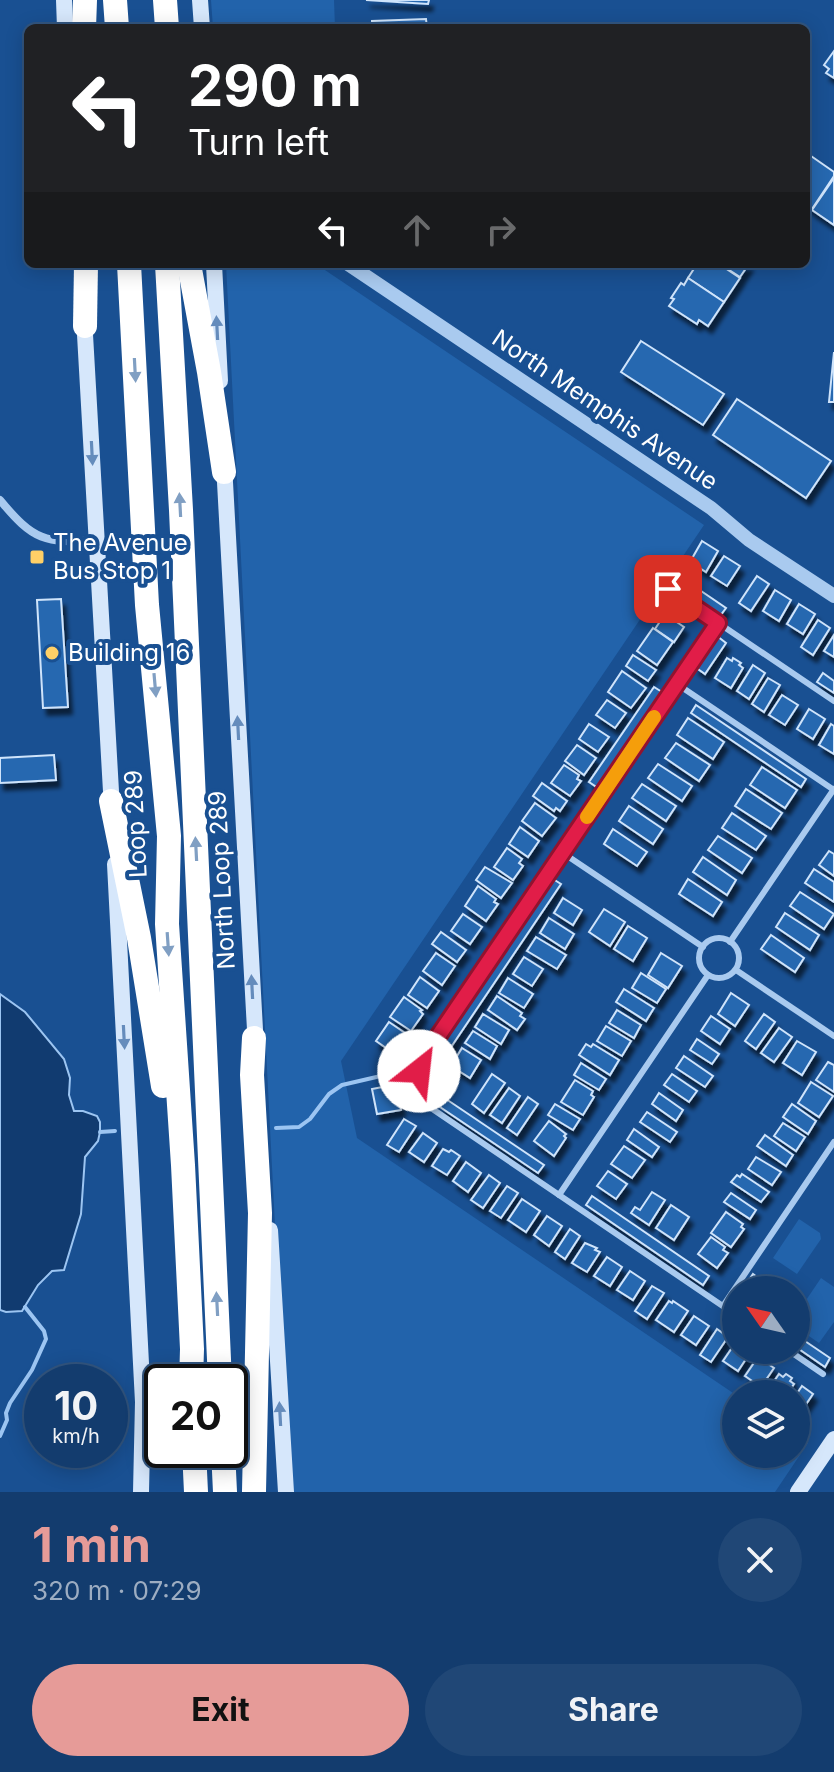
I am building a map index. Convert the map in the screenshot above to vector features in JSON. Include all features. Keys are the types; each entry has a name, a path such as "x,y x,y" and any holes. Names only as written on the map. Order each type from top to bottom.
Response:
{"highway":[{"path":"84,24 85,0"},
{"path":"115,0 117,24"},
{"path":"154,0 155,24"},
{"path":"165,0 167,24"},
{"path":"85,326 86,268"},
{"name":"Loop 289","path":"129,268 147,605 169,836 167,924 183,1165 191,1364"},
{"path":"167,268 219,1364"},
{"path":"190,268 224,472"},
{"path":"111,801 139,938 167,1106 182,1349 186,1364"},
{"path":"254,1038 252,1075 260,1213 254,1492"},
{"path":"195,1468 196,1492"},
{"path":"224,1468 225,1492"}],"main road":[{"path":"64,0 65,24"},
{"path":"200,0 202,24"},
{"path":"78,268 85,326 143,1402 141,1492"},
{"name":"North Loop 289","path":"214,268 254,1038 261,1075 286,1492"},
{"path":"798,1492 834,1439"}],"street":[{"name":"North Memphis Avenue","path":"354,268 711,508 749,540 834,596"},
{"path":"0,500 15,519 38,536 72,542 97,540"}],"lane":[{"path":"668,589 834,701"},
{"path":"718,623 422,1060 419,1071 428,1106 722,1305"},
{"path":"677,684 834,789 730,942"},
{"path":"563,853 703,947"},
{"path":"722,938 730,942 738,952 736,970 721,978 708,975 700,964 703,947 713,939 722,938"},
{"path":"736,970 834,1036"},
{"path":"559,1195 708,975"},
{"path":"743,1276 834,1142"},
{"path":"808,1364 823,1374"}],"shaded area":[{"path":"211,0 334,0 335,24 213,24"},
{"path":"226,268 322,268 704,525 341,1061 357,1138 722,1386 722,1468 791,1468 775,1492 292,1492 279,1304"},
{"path":"0,994 25,1012 64,1059 74,1111 97,1116 100,1122 98,1141 85,1157 81,1214 64,1270 52,1271 38,1285 22,1311 6,1312 0,1310"},
{"path":"799,1219 820,1233 821,1239 797,1274 773,1258"},
{"path":"821,1278 834,1287 834,1322 819,1343 810,1337 810,1294"}],"building":[{"path":"366,0 429,0 428,4"},
{"path":"426,19 427,24 372,24 372,21"},
{"path":"834,51 834,78 826,73 829,69 824,65"},
{"path":"810,157 834,172 812,209 810,208"},
{"path":"834,178 834,225 812,210"},
{"path":"694,268 725,268 740,278 724,302 688,278"},
{"path":"726,268 746,268 740,277"},
{"path":"688,278 724,302 708,326 699,320 697,324 669,306 681,283 684,285"},
{"path":"641,341 724,394 703,425 621,372"},
{"path":"834,352 834,402 829,402"},
{"path":"737,399 831,461 806,498 713,435"},
{"path":"702,541 718,551 706,572 690,562"},
{"path":"724,556 740,566 727,586 711,576"},
{"path":"679,576 726,608 720,616 673,584"},
{"path":"757,576 769,584 751,611 739,603"},
{"path":"775,590 791,600 779,621 763,611"},
{"name":"Building 16","path":"61,599 68,707 43,708 37,600"},
{"path":"799,604 815,614 803,634 787,624"},
{"path":"665,614 684,627 674,642 655,629"},
{"path":"818,620 830,628 813,655 801,647"},
{"path":"653,628 673,642 657,665 637,651"},
{"path":"834,635 834,657 824,651"},
{"path":"717,636 726,643 705,674 695,667"},
{"path":"633,655 656,670 648,681 626,666"},
{"path":"727,658 741,663 739,665 743,668 731,688 715,678"},
{"path":"753,665 765,673 749,699 737,691"},
{"path":"622,671 646,688 631,708 608,692"},
{"path":"823,673 834,681 834,693 817,682"},
{"path":"768,678 780,685 764,712 752,704"},
{"path":"654,687 662,692 598,788 589,782"},
{"path":"782,695 798,705 785,725 769,715"},
{"path":"607,700 626,713 615,728 596,715"},
{"path":"696,705 806,779 801,787 691,713"},
{"path":"809,709 825,719 813,739 797,729"},
{"path":"688,718 724,742 713,759 677,735"},
{"path":"589,724 609,737 598,752 579,739"},
{"path":"831,724 834,726 834,754 819,745"},
{"path":"676,743 710,765 699,781 665,758"},
{"path":"577,745 596,758 584,775 565,761"},
{"path":"54,755 56,780 0,783 0,758"},
{"path":"658,764 692,786 682,801 648,778"},
{"path":"564,765 579,775 577,779 581,781 570,796 551,783"},
{"path":"762,767 797,790 785,808 750,785"},
{"path":"542,783 567,801 560,811 556,808 554,811 533,796"},
{"path":"642,784 676,806 666,821 632,798"},
{"path":"746,789 782,813 771,829 735,806"},
{"path":"535,803 556,818 542,836 522,821"},
{"path":"629,806 663,829 653,844 619,821"},
{"path":"732,813 766,836 756,850 722,828"},
{"path":"520,827 539,841 528,857 509,844"},
{"path":"613,829 647,852 637,866 604,844"},
{"path":"718,836 752,858 742,873 708,850"},
{"path":"507,848 522,859 519,863 523,866 513,880 494,867"},
{"path":"829,851 834,854 834,876 819,865"},
{"path":"703,857 736,880 727,895 693,872"},
{"path":"485,867 512,883 501,898 476,880"},
{"path":"814,869 834,882 834,902 805,883"},
{"path":"553,879 561,884 441,1062 433,1057"},
{"path":"688,879 722,902 713,916 679,894"},
{"path":"478,886 498,904 486,921 465,906"},
{"path":"800,892 834,914 824,929 790,906"},
{"path":"563,898 582,910 573,925 554,913"},
{"path":"604,909 625,922 610,946 589,932"},
{"path":"785,913 819,935 810,950 776,927"},
{"path":"463,914 482,927 470,944 451,931"},
{"path":"549,918 574,934 565,949 540,933"},
{"path":"628,926 647,938 633,961 614,949"},
{"path":"441,932 466,950 457,962 432,944"},
{"path":"771,935 804,958 795,972 761,949"},
{"path":"536,937 566,955 557,969 527,951"},
{"path":"436,953 455,966 442,985 423,971"},
{"path":"661,953 682,966 668,988 648,975"},
{"path":"524,957 543,969 532,986 513,974"},
{"path":"641,973 666,989 657,1003 632,988"},
{"path":"420,977 439,991 427,1008 408,995"},
{"path":"508,978 533,994 524,1008 499,993"},
{"path":"624,989 654,1008 646,1021 616,1002"},
{"path":"731,993 749,1005 735,1026 718,1014"},
{"path":"497,996 522,1013 520,1016 525,1019 517,1030 488,1010"},
{"path":"404,997 423,1014 411,1031 390,1017"},
{"path":"617,1010 641,1025 634,1038 609,1023"},
{"path":"483,1014 509,1030 501,1044 475,1027"},
{"path":"764,1014 775,1022 756,1049 745,1041"},
{"path":"711,1016 730,1029 720,1044 701,1031"},
{"path":"389,1022 408,1035 397,1052 376,1041"},
{"path":"606,1026 631,1041 622,1056 597,1041"},
{"path":"779,1028 792,1037 774,1062 761,1053"},
{"path":"473,1031 497,1046 490,1059 465,1043"},
{"path":"697,1039 719,1054 712,1064 690,1050"},
{"path":"797,1041 816,1052 802,1075 783,1063"},
{"path":"586,1044 591,1047 593,1044 619,1060 610,1075 579,1055"},
{"path":"462,1048 481,1060 470,1078 451,1066"},
{"path":"684,1056 713,1076 705,1087 676,1068"},
{"path":"392,1062 393,1069 384,1070 383,1063"},
{"path":"828,1062 834,1065 834,1092 816,1080"},
{"path":"581,1063 606,1079 599,1090 574,1075"},
{"path":"492,1074 505,1083 484,1113 472,1104"},
{"path":"672,1074 697,1091 689,1102 664,1085"},
{"path":"575,1080 593,1091 591,1095 594,1097 583,1115 561,1102"},
{"path":"811,1082 833,1096 819,1117 798,1103"},
{"path":"393,1085 395,1092 398,1091 401,1110 377,1114 372,1089"},
{"path":"509,1088 520,1096 502,1123 490,1115"},
{"path":"659,1093 683,1110 676,1121 652,1104"},
{"path":"528,1097 538,1104 517,1135 507,1128"},
{"path":"446,1099 544,1165 538,1173 440,1107"},
{"path":"555,1104 580,1119 573,1130 548,1115"},
{"path":"792,1104 816,1121 808,1134 783,1117"},
{"path":"647,1112 677,1132 670,1142 640,1122"},
{"path":"404,1119 416,1126 399,1152 387,1145"},
{"path":"549,1121 566,1134 554,1156 534,1141"},
{"path":"783,1123 805,1137 796,1151 774,1136"},
{"path":"634,1129 659,1147 652,1157 627,1140"},
{"path":"423,1133 437,1143 424,1162 409,1152"},
{"path":"765,1135 793,1155 786,1166 757,1146"},
{"path":"624,1146 645,1160 632,1178 611,1164"},
{"path":"443,1149 460,1156 447,1175 432,1166"},
{"path":"756,1157 781,1172 772,1185 748,1169"},
{"path":"466,1162 481,1173 468,1192 453,1181"},
{"path":"608,1171 627,1184 616,1199 597,1186"},
{"path":"742,1174 769,1192 761,1202 731,1182"},
{"path":"489,1175 500,1183 483,1208 471,1200"},
{"path":"507,1186 518,1193 501,1218 490,1211"},
{"path":"652,1192 665,1200 649,1225 631,1213 635,1207 640,1210"},
{"path":"731,1193 756,1210 750,1219 724,1202"},
{"path":"592,1196 709,1276 703,1285 586,1205"},
{"path":"522,1199 540,1211 526,1232 508,1220"},
{"path":"671,1205 689,1217 674,1240 656,1228"},
{"path":"726,1212 743,1224 741,1227 744,1229 731,1247 711,1233"},
{"path":"547,1216 562,1226 549,1246 534,1235"},
{"path":"570,1229 580,1236 565,1259 555,1252"},
{"path":"711,1237 728,1253 717,1268 698,1254"},
{"path":"585,1243 600,1252 587,1272 572,1263"},
{"path":"607,1257 622,1267 610,1286 594,1276"},
{"path":"630,1271 645,1281 633,1300 617,1290"},
{"path":"652,1286 664,1293 647,1319 635,1311"},
{"path":"669,1301 688,1311 674,1332 656,1320"},
{"path":"694,1316 709,1326 696,1345 681,1335"},
{"path":"717,1329 722,1333 722,1346 711,1362 700,1355"},
{"path":"810,1344 830,1358 825,1367 810,1357"},
{"path":"728,1364 743,1364 738,1371"},
{"path":"753,1364 768,1364 774,1368 766,1380 751,1380 745,1376"},
{"path":"779,1374 792,1378 791,1380 775,1380"}],"waterway":[{"path":"276,1128 299,1127 310,1119 329,1094 342,1085 398,1072"},
{"path":"100,1132 115,1131"},
{"path":"0,1436 10,1403 32,1370 46,1339 44,1331 25,1307"}],"slow traffic":[{"path":"587,817 654,717"}],"place":[{"name":"The Avenue Bus Stop 1","path":"37,557"},
{"name":"Building 16","path":"52,653"}],"route":[{"path":"419,1071 422,1060 718,623 668,589"}]}
